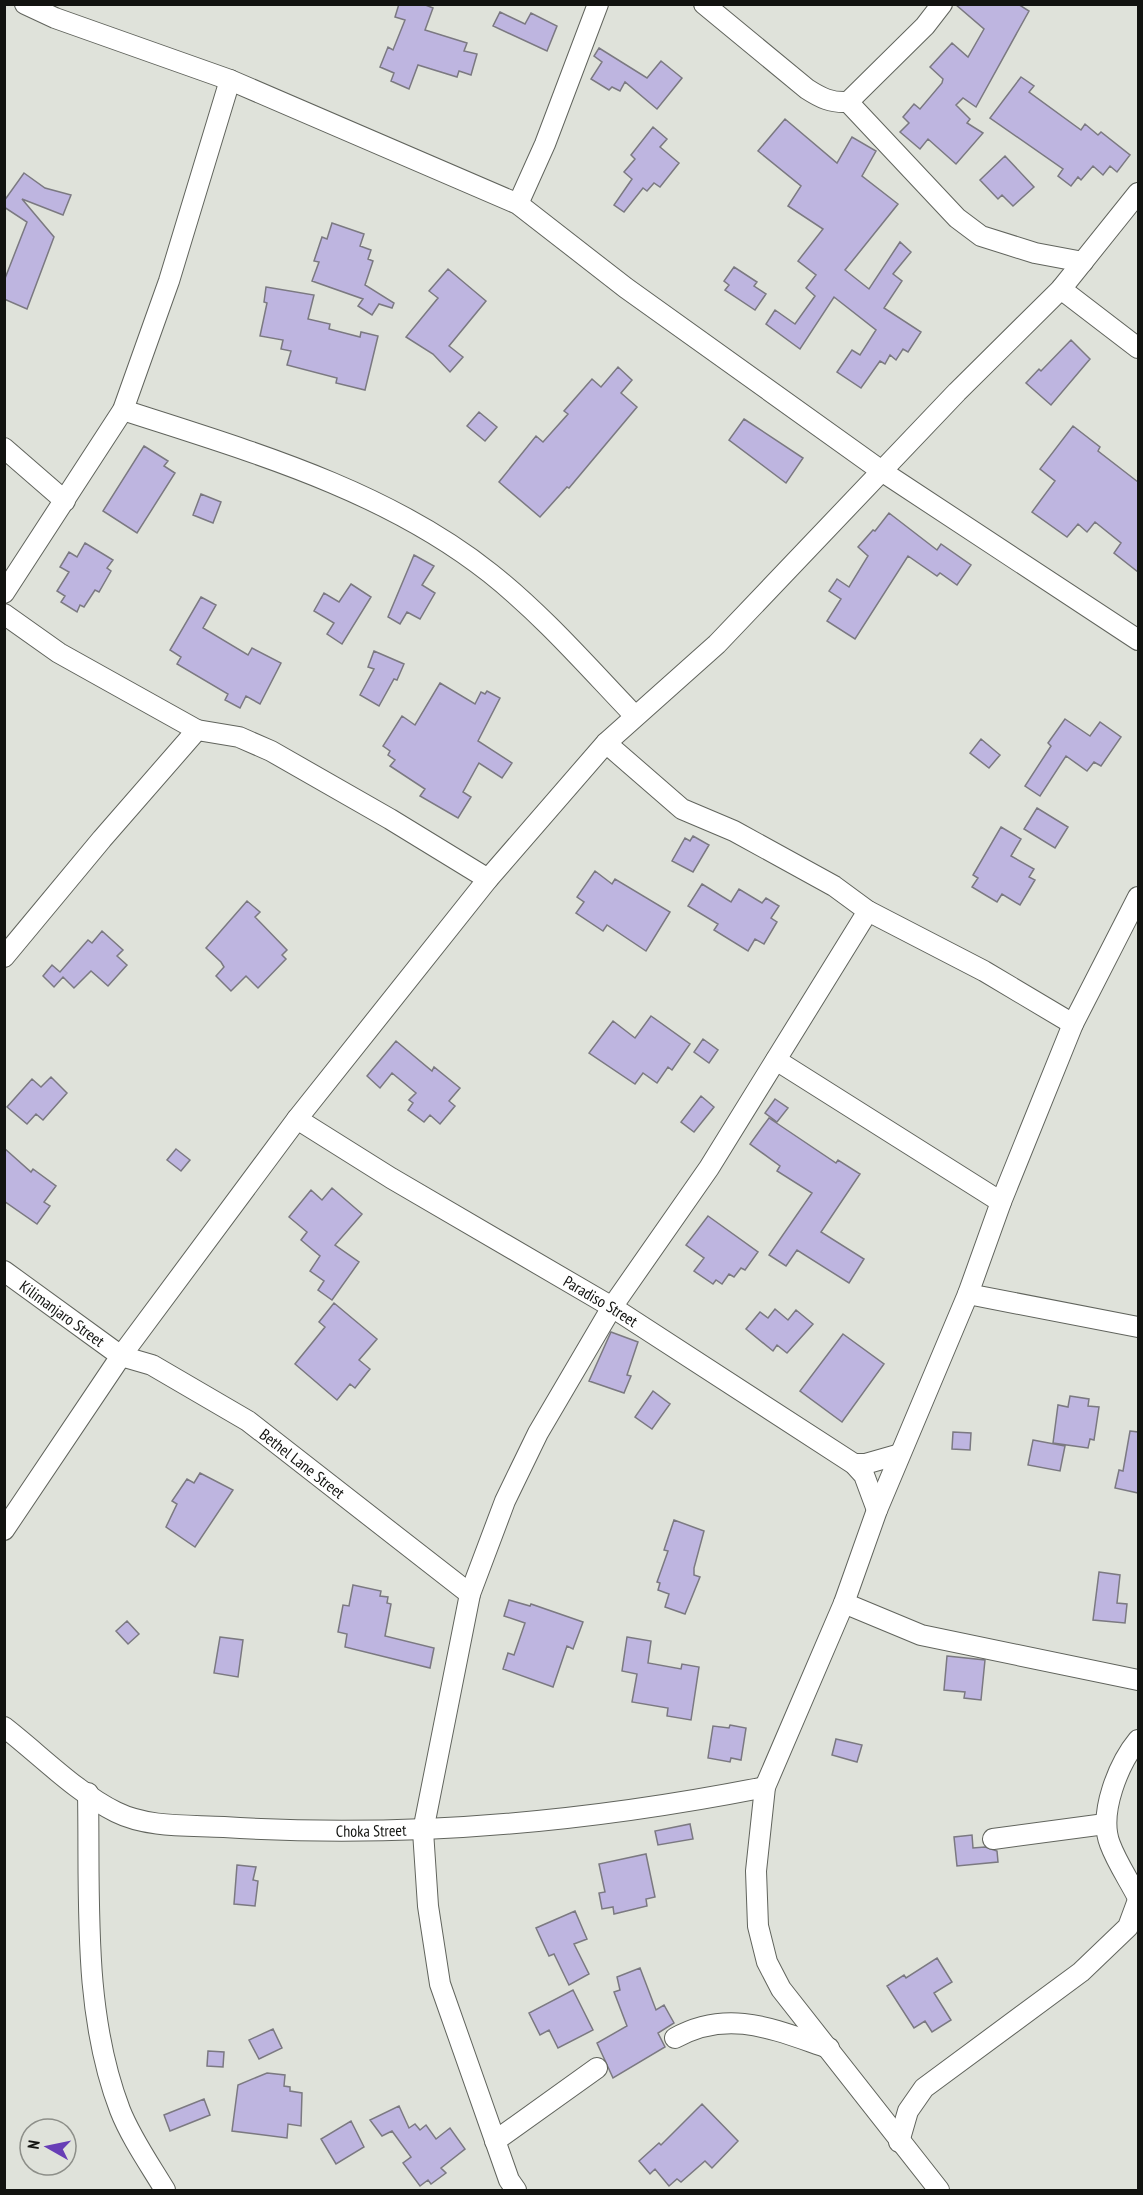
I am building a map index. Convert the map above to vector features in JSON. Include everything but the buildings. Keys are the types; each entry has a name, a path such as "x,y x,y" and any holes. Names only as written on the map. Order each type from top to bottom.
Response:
{"street":[{"path":"25,4 61,11 230,80 518,204 626,288 883,472 1138,640"},
{"path":"518,204 545,144 598,4"},
{"path":"704,4 807,89 822,99 836,103 848,102 925,26 942,4"},
{"path":"4,593 123,410 169,281 230,80"},
{"path":"848,102 957,218 981,236 1035,253 1083,262"},
{"path":"4,1530 121,1356 297,1119 488,879 606,743 717,644 957,392 1062,289 1138,193"},
{"path":"1062,289 1138,348"},
{"path":"123,410 210,438 360,493 425,528 489,572 539,615 635,716"},
{"path":"4,448 65,501"},
{"path":"4,614 59,653 197,730 239,737 271,751 390,819 488,879"},
{"path":"4,957 197,730"},
{"path":"606,743 682,809 734,831 834,886 868,911 984,970 1073,1024"},
{"path":"939,2190 781,1989 767,1962 758,1926 756,1871 765,1787 844,1603 877,1510 968,1294 1001,1202 1073,1024 1138,897"},
{"path":"507,2187 495,2141 440,1984 428,1905 423,1831 470,1594 505,1501 538,1433 612,1307 709,1168 868,911"},
{"path":"776,1060 1001,1202"},
{"name":"Paradiso Street","path":"297,1119 391,1178 612,1307 854,1464 864,1475 877,1510"},
{"name":"Kilimanjaro Street","path":"4,1271 121,1356"},
{"path":"968,1294 1138,1327"},
{"name":"Bethel Lane Street","path":"121,1356 152,1365 248,1421 470,1594"},
{"path":"854,1464 865,1464 900,1454"},
{"path":"844,1603 921,1635 1138,1680"},
{"name":"Choka Street","path":"4,1727 117,1813 151,1822 254,1829 423,1831 673,1805 765,1787"},
{"path":"899,2142 908,2111 924,2088 1081,1972 1128,1927 1138,1899 1109,1844 1105,1824 1115,1778 1129,1751 1138,1740"},
{"path":"88,1793 93,1987 104,2049 121,2111 165,2190"},
{"path":"993,1839 1105,1824"},
{"path":"675,2038 693,2028 725,2021 773,2030 829,2048"},
{"path":"495,2141 597,2068"}]}
